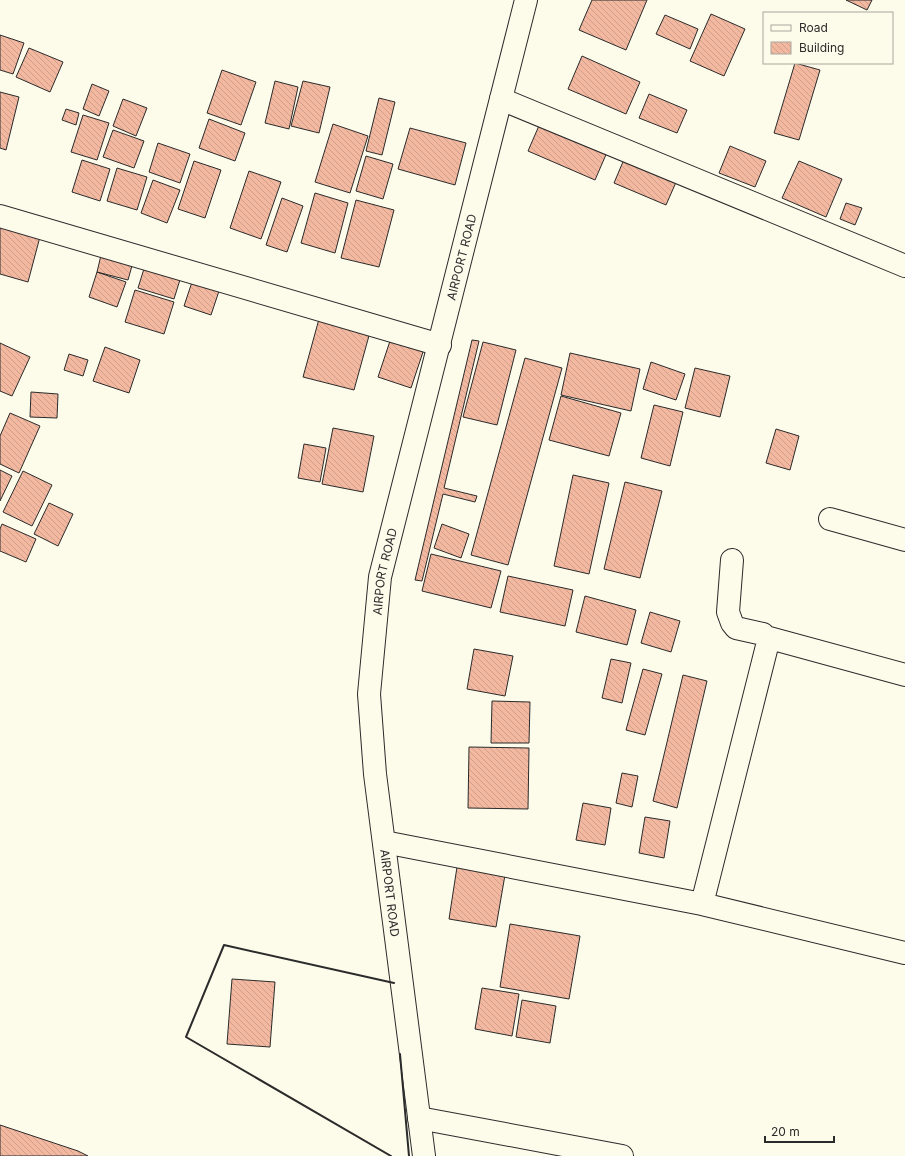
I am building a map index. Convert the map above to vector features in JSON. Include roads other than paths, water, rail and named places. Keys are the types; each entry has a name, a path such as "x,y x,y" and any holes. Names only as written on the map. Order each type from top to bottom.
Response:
{"street":[{"name":"AIRPORT ROAD","path":"424,1156 375,774 369,694 380,577 440,345 526,0"},
{"path":"501,99 905,266"},
{"path":"0,216 440,345"},
{"path":"830,519 905,540"},
{"path":"732,560 728,612 732,623 736,628 763,634 766,637 905,675"},
{"path":"702,904 767,650 768,642 766,637"},
{"path":"384,842 702,904 905,953"},
{"path":"419,1118 622,1156"}]}
